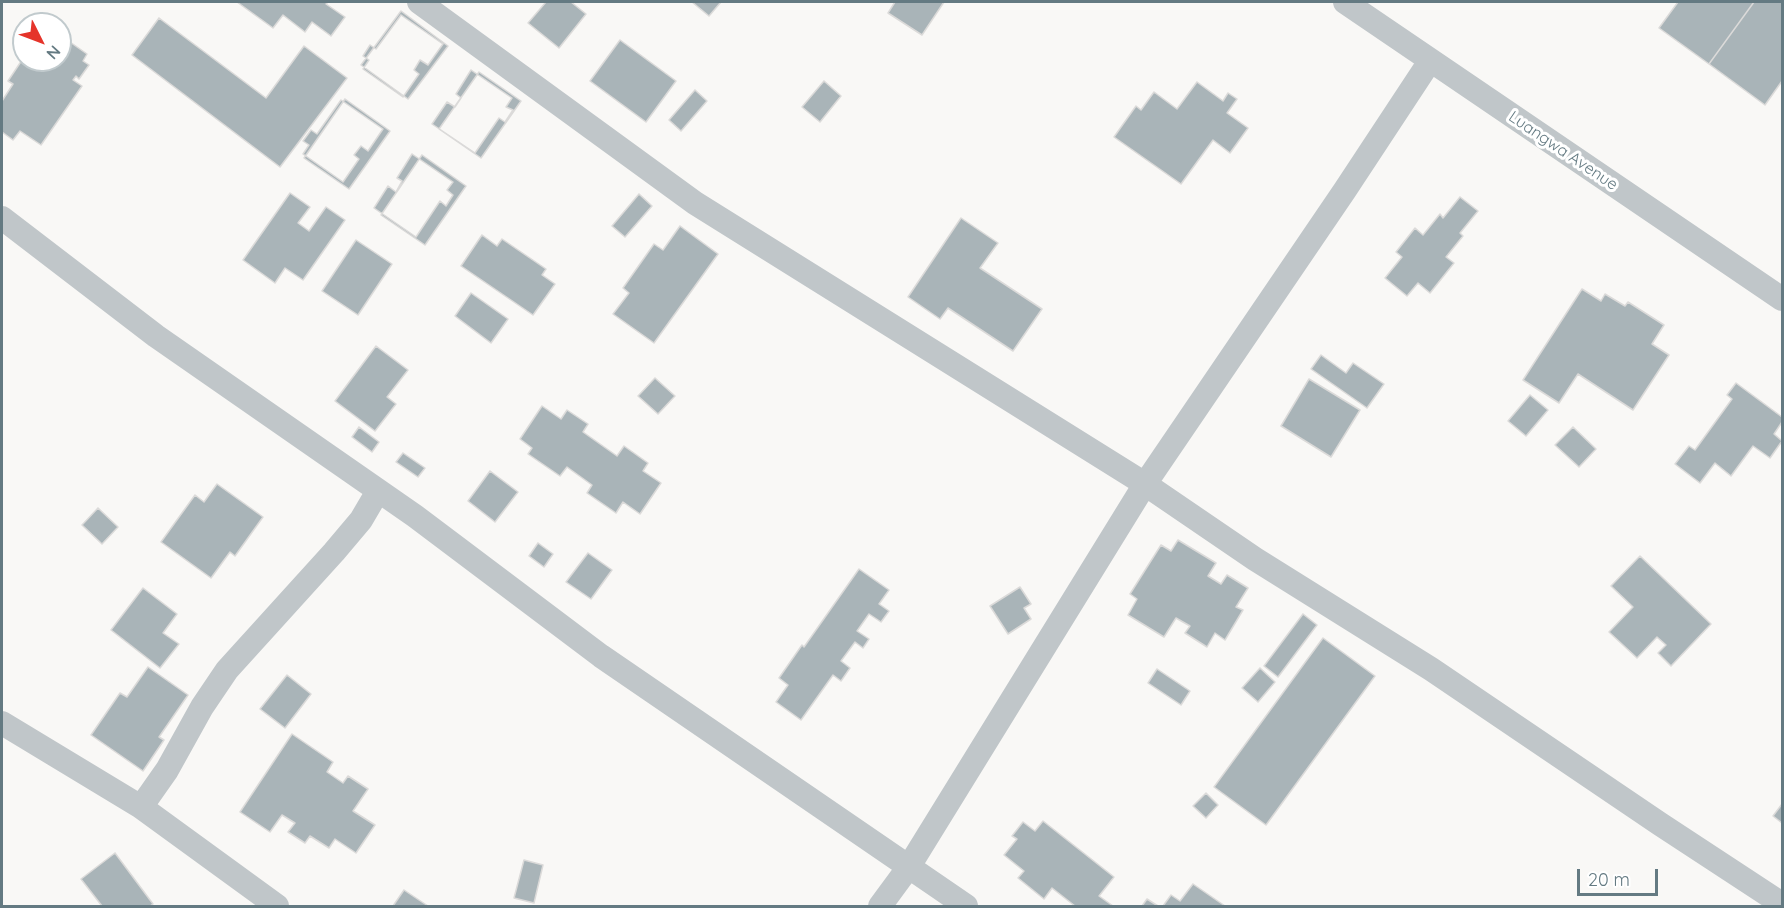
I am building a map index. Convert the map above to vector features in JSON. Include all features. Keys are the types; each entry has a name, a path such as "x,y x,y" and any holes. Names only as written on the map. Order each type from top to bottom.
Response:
{"street":[{"path":"419,2 695,203 1145,484 1255,559 1431,669 1782,904"},
{"name":"Luangwa Avenue","path":"1345,2 1782,299"},
{"path":"880,906 908,868 1145,484 1430,61"},
{"path":"2,218 156,336 378,490 601,656 966,906"},
{"path":"141,807 167,770 202,707 227,670 361,520 378,490"},
{"path":"2,723 141,807 277,906"}],"building":[{"path":"237,2 328,2 326,4 345,17 331,36 312,22 305,32 283,15 273,28"},
{"path":"546,2 571,2 586,14 559,48 528,23"},
{"path":"692,2 721,2 709,16"},
{"path":"895,2 944,2 922,35 888,13"},
{"path":"1678,2 1754,2 1709,64 1659,28"},
{"path":"1754,2 1782,2 1782,81 1765,105 1709,64"},
{"path":"401,11 448,46 408,99 361,65"},
{"path":"401,15 443,44 428,65 420,60 414,70 419,74 403,97 363,69 369,60 363,56 370,45 376,49"},
{"path":"159,18 266,98 304,46 347,78 280,167 132,55"},
{"path":"620,40 676,81 646,122 590,81"},
{"path":"72,43 87,54 83,61 89,65 79,79 76,76 73,80 82,86 41,145 20,131 13,140 2,132 2,101 13,84 8,81 14,72 72,72"},
{"path":"471,70 512,98 506,107 513,110 505,122 499,118 475,153 432,124 447,102 455,107 461,98 456,94"},
{"path":"479,72 521,101 481,158 439,129"},
{"path":"824,81 841,96 820,122 802,107"},
{"path":"1197,82 1223,101 1228,93 1237,99 1227,113 1248,128 1230,153 1213,140 1181,184 1114,137 1136,106 1141,110 1154,92 1177,109"},
{"path":"695,90 707,101 681,131 669,120"},
{"path":"345,99 390,131 349,189 304,158"},
{"path":"341,100 383,129 368,151 361,146 354,155 359,159 343,182 303,154 309,145 303,141 311,130 317,134"},
{"path":"412,154 453,182 447,190 453,195 446,206 440,201 416,237 374,208 388,186 396,192 402,181 397,178"},
{"path":"422,155 466,186 425,245 381,215"},
{"path":"290,193 310,207 298,223 309,231 326,207 345,220 303,280 285,268 275,283 243,260"},
{"path":"639,194 652,206 625,237 612,226"},
{"path":"1460,197 1478,211 1460,233 1463,236 1446,257 1454,263 1430,293 1418,283 1407,296 1385,278 1402,257 1396,252 1415,228 1423,235 1440,214 1443,218"},
{"path":"961,218 998,243 980,268 1042,309 1013,351 948,308 940,319 908,297"},
{"path":"680,226 718,254 654,343 613,314 629,293 623,288 654,244 663,250"},
{"path":"482,235 497,246 502,239 546,269 542,275 555,284 533,315 461,266"},
{"path":"356,240 392,264 358,315 322,291"},
{"path":"1582,289 1601,301 1605,294 1625,306 1628,302 1664,325 1652,344 1669,355 1633,410 1578,374 1559,403 1523,380"},
{"path":"471,293 508,319 491,343 455,316"},
{"path":"376,346 408,370 387,397 396,404 375,431 335,401"},
{"path":"1321,355 1346,373 1353,363 1384,384 1367,408 1311,369"},
{"path":"655,378 675,396 658,414 638,396"},
{"path":"1309,379 1360,410 1331,457 1281,426"},
{"path":"1736,383 1782,417 1782,422 1774,434 1782,441 1770,458 1753,446 1731,476 1715,463 1700,483 1675,464 1689,446 1695,450 1732,399 1727,395"},
{"path":"1530,395 1548,410 1526,436 1508,421"},
{"path":"542,406 561,419 567,410 588,424 583,432 617,456 624,446 648,463 643,471 661,483 640,514 623,502 616,513 587,493 592,485 567,467 560,476 528,454 532,448 520,439"},
{"path":"359,427 379,442 372,452 352,437"},
{"path":"1573,427 1596,449 1579,467 1555,445"},
{"path":"403,453 425,468 418,477 396,462"},
{"path":"490,471 518,492 495,522 468,501"},
{"path":"217,484 263,517 235,556 230,552 211,578 161,542 195,495 204,502"},
{"path":"98,508 118,527 102,544 82,525"},
{"path":"1178,540 1216,563 1208,576 1221,584 1227,575 1248,588 1236,607 1243,610 1225,640 1215,633 1207,647 1185,633 1190,626 1176,618 1164,637 1128,615 1137,599 1130,594 1161,545 1171,551"},
{"path":"538,543 553,554 544,567 529,556"},
{"path":"588,553 612,570 591,599 566,582"},
{"path":"1640,556 1711,624 1671,666 1658,653 1666,645 1657,637 1637,658 1609,632 1633,607 1611,586"},
{"path":"859,569 889,590 879,604 889,611 881,622 869,614 857,631 869,639 863,648 855,642 841,661 850,668 841,681 833,675 801,720 776,702 788,685 779,678 802,645 804,647"},
{"path":"1020,587 1031,604 1024,608 1031,619 1008,634 990,606"},
{"path":"143,588 177,614 163,633 179,644 160,668 111,630"},
{"path":"1303,614 1317,625 1278,677 1264,666"},
{"path":"1323,638 1375,676 1266,825 1214,787"},
{"path":"148,667 188,695 159,737 164,740 143,771 91,735 120,693 127,697"},
{"path":"1260,668 1275,682 1258,702 1242,688"},
{"path":"1157,669 1190,691 1181,705 1148,683"},
{"path":"287,675 311,694 285,728 260,709"},
{"path":"292,734 333,762 327,772 343,783 348,776 368,789 353,811 375,825 356,853 335,839 329,848 310,836 305,843 288,832 295,823 282,815 270,832 240,812"},
{"path":"1206,793 1218,805 1206,818 1193,806"},
{"path":"1782,804 1782,823 1773,816"},
{"path":"1043,821 1114,877 1099,896 1113,906 1075,906 1052,888 1044,899 1018,878 1024,871 1004,855 1017,839 1012,836 1023,822 1035,831"},
{"path":"115,853 153,904 150,906 102,906 81,879"},
{"path":"524,860 543,865 534,903 514,898"},
{"path":"1193,884 1225,906 1163,906 1171,895 1180,901"},
{"path":"404,890 428,906 393,906"},
{"path":"1147,899 1158,906 1142,906"}]}
